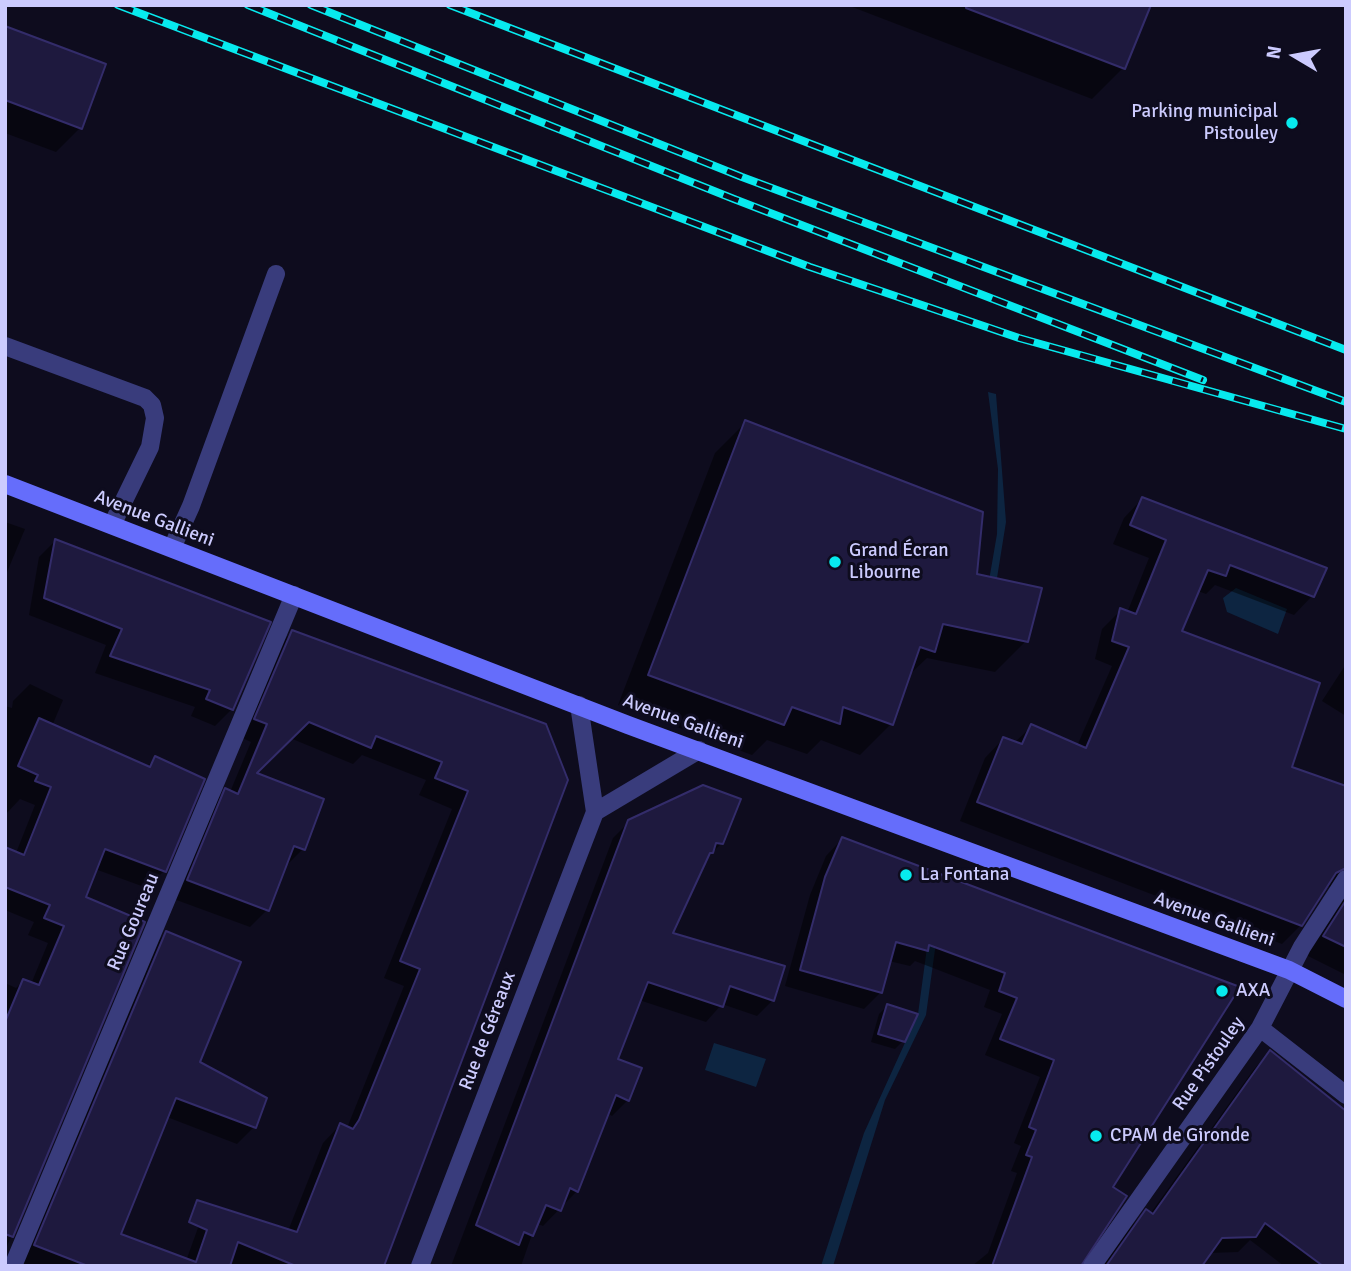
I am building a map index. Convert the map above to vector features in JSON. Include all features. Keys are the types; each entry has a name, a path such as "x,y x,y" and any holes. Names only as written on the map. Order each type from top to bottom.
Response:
{"main road":[{"name":"Avenue Gallieni","path":"5,484 579,705 1289,970 1346,999"}],"street":[{"path":"172,548 191,506 276,274"},
{"path":"5,346 145,398 152,405 155,418 150,447 112,525"},
{"name":"Rue Goureau","path":"13,1266 295,595"},
{"name":"Rue de Géreaux","path":"420,1266 595,812 579,705"},
{"path":"595,812 699,750"},
{"name":"Rue Pistouley","path":"1092,1266 1261,1028 1276,1002 1289,970 1346,878"},
{"path":"1261,1028 1346,1095"}],"water":[{"path":"988,392 996,394 1006,522 988,634 980,633 997,534 998,469"},
{"path":"1236,588 1287,609 1278,634 1227,612 1223,598"},
{"path":"936,881 941,906 926,1015 885,1100 833,1266 821,1266 864,1133 918,1014"},
{"path":"714,1043 766,1059 756,1087 705,1070"}],"building":[{"path":"966,5 1151,5 1125,69 966,8"},
{"path":"5,26 106,64 82,129 5,100"},
{"name":"Grand Écran Libourne","path":"745,420 983,512 977,574 1042,588 1028,642 943,624 935,652 920,647 893,725 843,707 840,724 792,707 784,725 648,675"},
{"path":"1142,497 1327,568 1314,597 1230,565 1226,576 1208,570 1182,631 1320,683 1292,767 1346,786 1346,868 1336,873 1302,926 977,802 1003,737 1022,744 1031,724 1086,748 1129,647 1112,641 1120,608 1136,614 1166,540 1130,525"},
{"path":"55,539 271,622 233,710 206,699 210,690 110,656 122,629 44,598"},
{"path":"292,630 546,724 568,780 384,1266 296,1266 238,1242 230,1266 88,1266 34,1245 166,931 241,962 200,1062 267,1098 256,1128 176,1098 121,1234 196,1262 207,1230 189,1222 197,1200 297,1232 340,1123 353,1129 359,1120 420,969 400,961 468,791 435,778 442,762 376,736 371,748 309,722 257,773 324,799 305,850 294,846 269,911 187,880 225,788 238,794 267,724 254,719"},
{"path":"39,718 150,767 155,756 205,779 166,872 105,849 86,897 145,922 13,1237 5,1234 5,1022 23,979 39,985 64,926 44,918 50,905 5,887 5,847 24,855 51,787 35,781 38,775 18,766"},
{"path":"703,785 741,799 723,844 716,843 713,853 710,853 673,933 785,966 774,1001 730,986 723,1007 648,982 618,1059 642,1068 629,1101 616,1095 578,1192 570,1188 561,1211 546,1205 533,1236 524,1232 519,1245 476,1225 628,820"},
{"path":"842,837 1240,987 1113,1187 1127,1196 1081,1266 992,1266 1032,1157 1026,1155 1036,1130 1029,1127 1054,1060 1000,1039 1017,998 999,991 1005,973 929,945 928,951 896,942 882,993 800,970 825,877"},
{"path":"1346,900 1346,947 1323,936"},
{"path":"887,1004 918,1014 905,1042 878,1034"},
{"path":"1270,1050 1346,1111 1346,1266 1323,1266 1265,1223 1256,1237 1222,1238 1202,1266 1106,1266 1146,1209 1153,1214"}],"railway":[{"path":"118,5 810,267 1019,338 1346,429"},
{"path":"248,5 734,199 1203,380"},
{"path":"311,5 742,177 1346,402"},
{"path":"450,5 1346,350"}],"place":[{"name":"Parking municipal Pistouley","path":"1292,123"},
{"name":"Grand Écran Libourne","path":"835,562"},
{"name":"La Fontana","path":"906,875"},
{"name":"AXA","path":"1222,991"},
{"name":"CPAM de Gironde","path":"1096,1136"}]}
